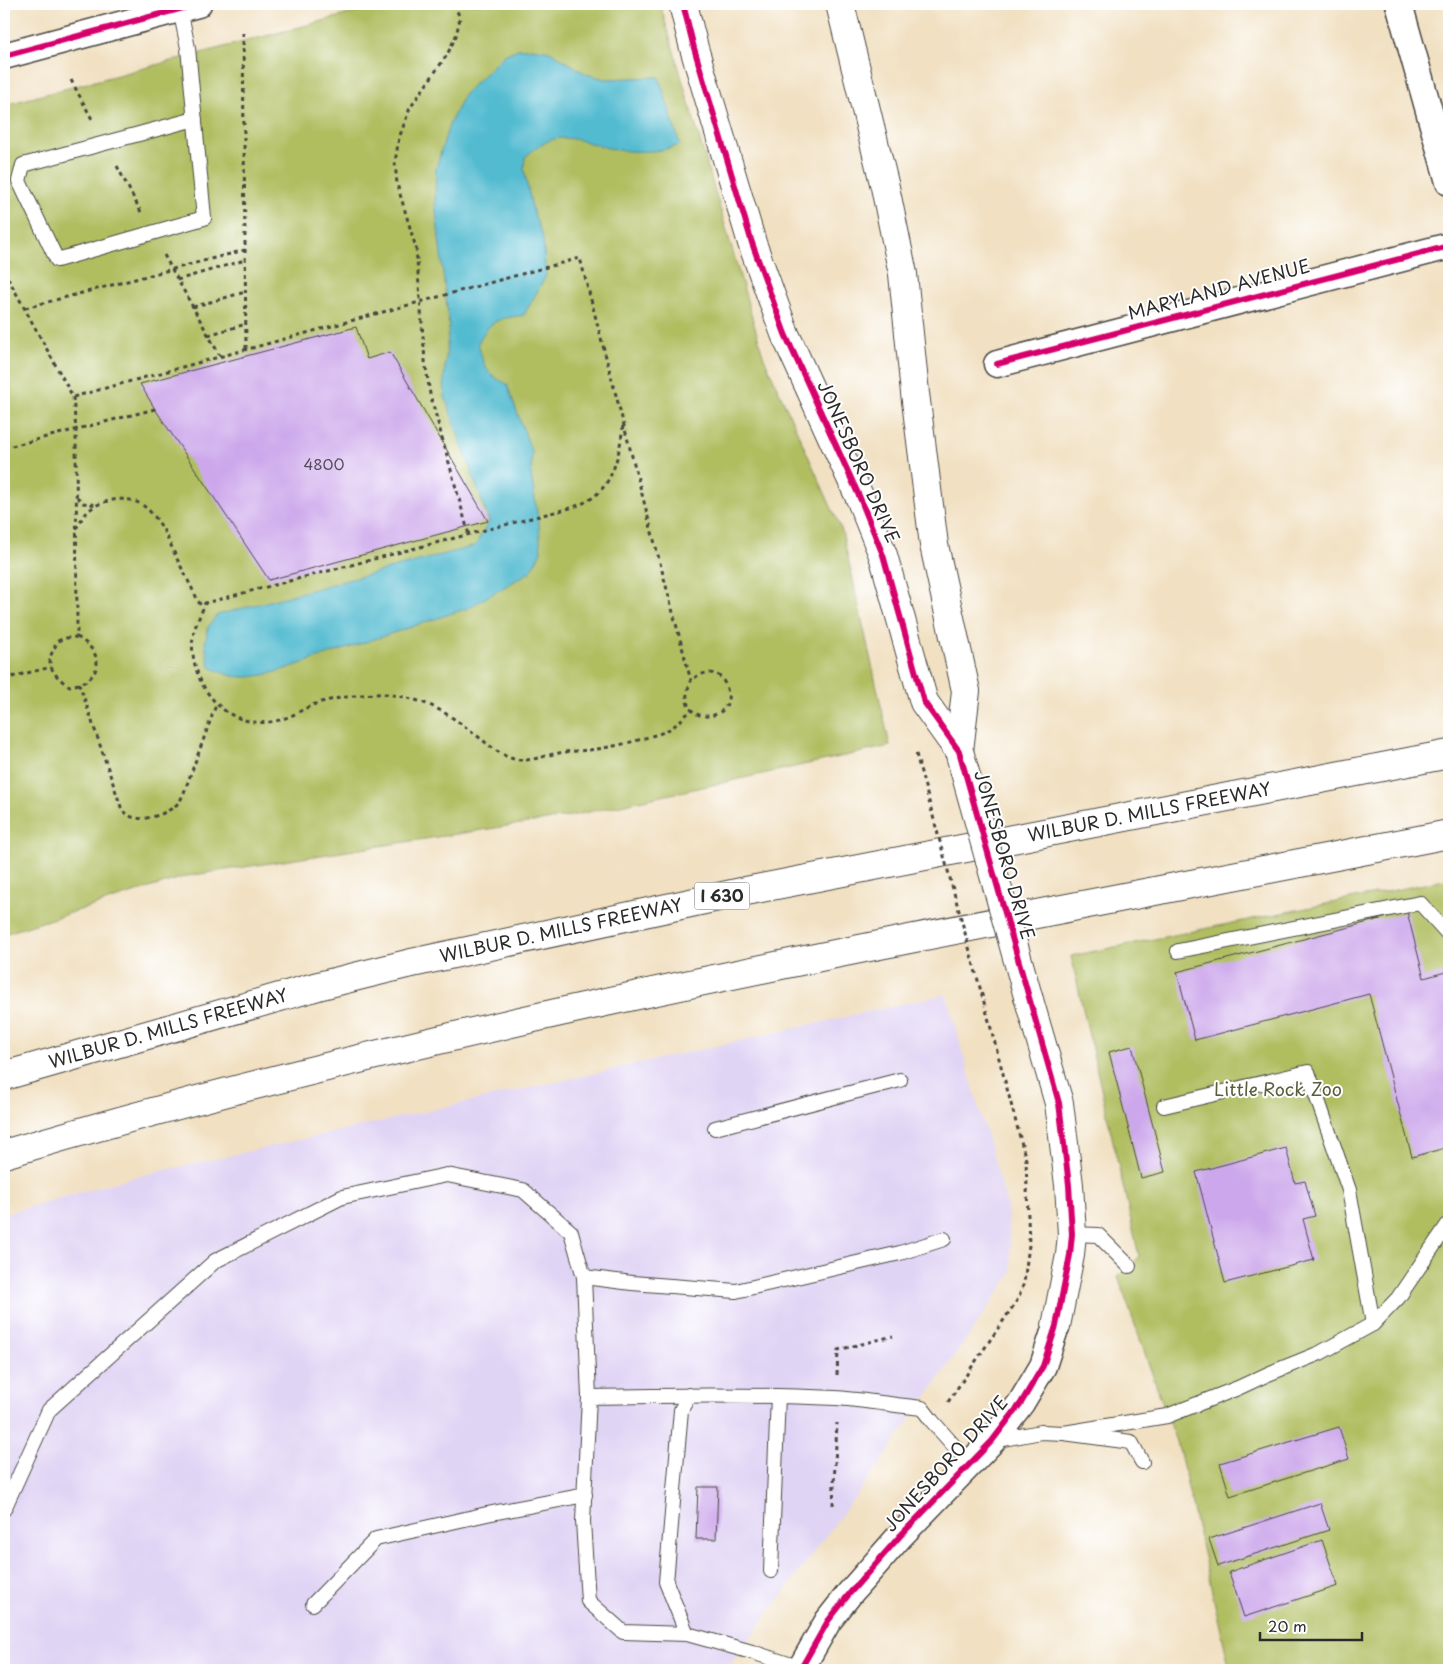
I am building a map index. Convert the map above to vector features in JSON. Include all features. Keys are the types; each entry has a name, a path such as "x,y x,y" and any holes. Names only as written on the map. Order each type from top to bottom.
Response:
{"main road":[{"name":"JONESBORO DRIVE","path":"683,4 694,48 752,244 785,334 860,498 883,555 924,702 959,751 1059,1103 1069,1185 1072,1234 1070,1255 1056,1326"},
{"name":"JONESBORO DRIVE","path":"840,4 885,187 903,274 915,393 934,545 966,691 959,751"},
{"name":"WILBUR D. MILLS FREEWAY","path":"4,1076 318,986 407,964 746,891 1449,754"},
{"path":"4,1154 224,1092 444,1038 772,967 1449,834"}],"street":[{"path":"1399,4 1449,182"},
{"path":"4,56 189,6"},
{"name":"MARYLAND AVENUE","path":"997,364 1449,246"},
{"name":"JONESBORO DRIVE","path":"800,1669 828,1621 850,1593 900,1536 992,1441 1021,1403 1043,1366 1056,1326"}],"lane":[{"path":"189,6 188,48 195,119 204,218 57,260 19,181 23,165 195,119"},
{"path":"1178,951 1420,903 1449,935"},
{"path":"1164,1106 1308,1072 1349,1190 1373,1324"},
{"path":"716,1128 900,1080"},
{"path":"4,1509 49,1410 214,1261 342,1197 447,1175 523,1190 571,1232 584,1277 589,1397 583,1521 588,1601 623,1632 687,1634 752,1652 800,1669"},
{"path":"1064,1432 1167,1416 1320,1353 1373,1324 1398,1298 1449,1223"},
{"path":"1072,1234 1098,1235 1129,1266"},
{"path":"584,1277 632,1283 736,1291 900,1253 944,1239"},
{"path":"687,1634 666,1582 681,1410 689,1395"},
{"path":"589,1397 778,1396 838,1398 922,1408 970,1464"},
{"path":"771,1572 778,1396"},
{"path":"992,1441 1041,1432 1064,1432 1131,1442 1142,1462"},
{"path":"313,1604 376,1539 584,1494"}],"path":[{"path":"454,4 460,18 456,36 447,55 410,108 399,138 395,162 397,184 416,248 425,361 430,394 471,534"},
{"path":"242,33 246,349"},
{"path":"25,308 245,250"},
{"path":"73,397 580,258 691,681"},
{"path":"177,280 245,260"},
{"path":"4,271 73,397 76,430 77,637"},
{"path":"193,308 246,292"},
{"path":"208,335 246,324"},
{"path":"4,448 155,409"},
{"path":"623,424 615,463 607,481 597,494 584,502 543,515 205,603 195,630 193,643 195,664 200,679 216,704 234,717 251,722 271,721 283,719 317,704 332,700 384,694 426,702 440,709 497,751 516,759 535,759 557,753 589,750 640,740 666,731 692,709"},
{"path":"76,488 77,498 82,503 98,505"},
{"path":"76,530 84,514 98,505 121,499 135,501 144,506 159,523 202,610"},
{"path":"77,637 92,648 97,659 96,669 88,680 70,686 62,682 51,667 50,661 58,642 65,638 77,637"},
{"path":"4,679 51,667"},
{"path":"708,673 714,673 722,678 728,691 728,700 725,708 710,717 702,717 694,713 687,697 691,681 698,675 708,673"},
{"path":"79,684 121,806 126,814 135,818 154,817 170,810 180,801 186,790 216,704"},
{"path":"916,754 1026,1160 1029,1245 1024,1283 1018,1299 944,1407"},
{"path":"837,1380 838,1350 893,1336"},
{"path":"833,1505 837,1420"}],"shaded area":[{"path":"946,994 1007,1205 1012,1273 881,1462 726,1670 4,1670 4,1214 130,1178"}],"green space":[{"path":"387,4 660,4 764,358 842,531 890,746 566,817 187,876 4,934 4,105"},
{"name":"Little Rock Zoo","path":"1449,879 1449,1670 1230,1670 1180,1453 1118,1277 1139,1256 1071,956"}],"water":[{"path":"533,48 550,51 586,74 606,79 659,77 680,145 654,151 626,151 572,139 558,138 544,143 525,157 524,169 532,208 543,239 546,276 524,315 501,319 491,325 478,343 486,368 494,376 507,384 532,453 531,474 541,552 530,572 468,608 276,672 242,677 227,674 210,667 205,645 208,627 217,615 475,546 489,521 445,397 444,377 449,325 435,203 436,168 449,125 464,94 504,55 518,49"}],"building":[{"path":"356,327 367,359 390,352 488,521 269,580 140,384"},
{"path":"1407,912 1424,978 1449,971 1449,1116 1445,1117 1449,1134 1449,1147 1412,1157 1369,994 1195,1040 1177,972"},
{"path":"1132,1046 1165,1172 1141,1178 1109,1052"},
{"path":"1286,1148 1295,1183 1305,1181 1315,1216 1303,1219 1314,1260 1225,1283 1196,1172"},
{"path":"1339,1427 1349,1459 1230,1496 1220,1463"},
{"path":"698,1487 718,1487 716,1539 696,1539"},
{"path":"1320,1503 1329,1530 1218,1566 1209,1539"},
{"path":"1322,1540 1338,1586 1244,1617 1229,1572"}],"cycle path":[{"path":"4,56 198,4"},
{"path":"683,4 694,48 752,243 785,334 860,498 883,555 924,702 959,751 1059,1103 1069,1185 1072,1234 1070,1255 1056,1326 1043,1366 1021,1403 992,1441 900,1536 850,1593 828,1621 800,1670"},
{"path":"997,364 1449,246"}]}
